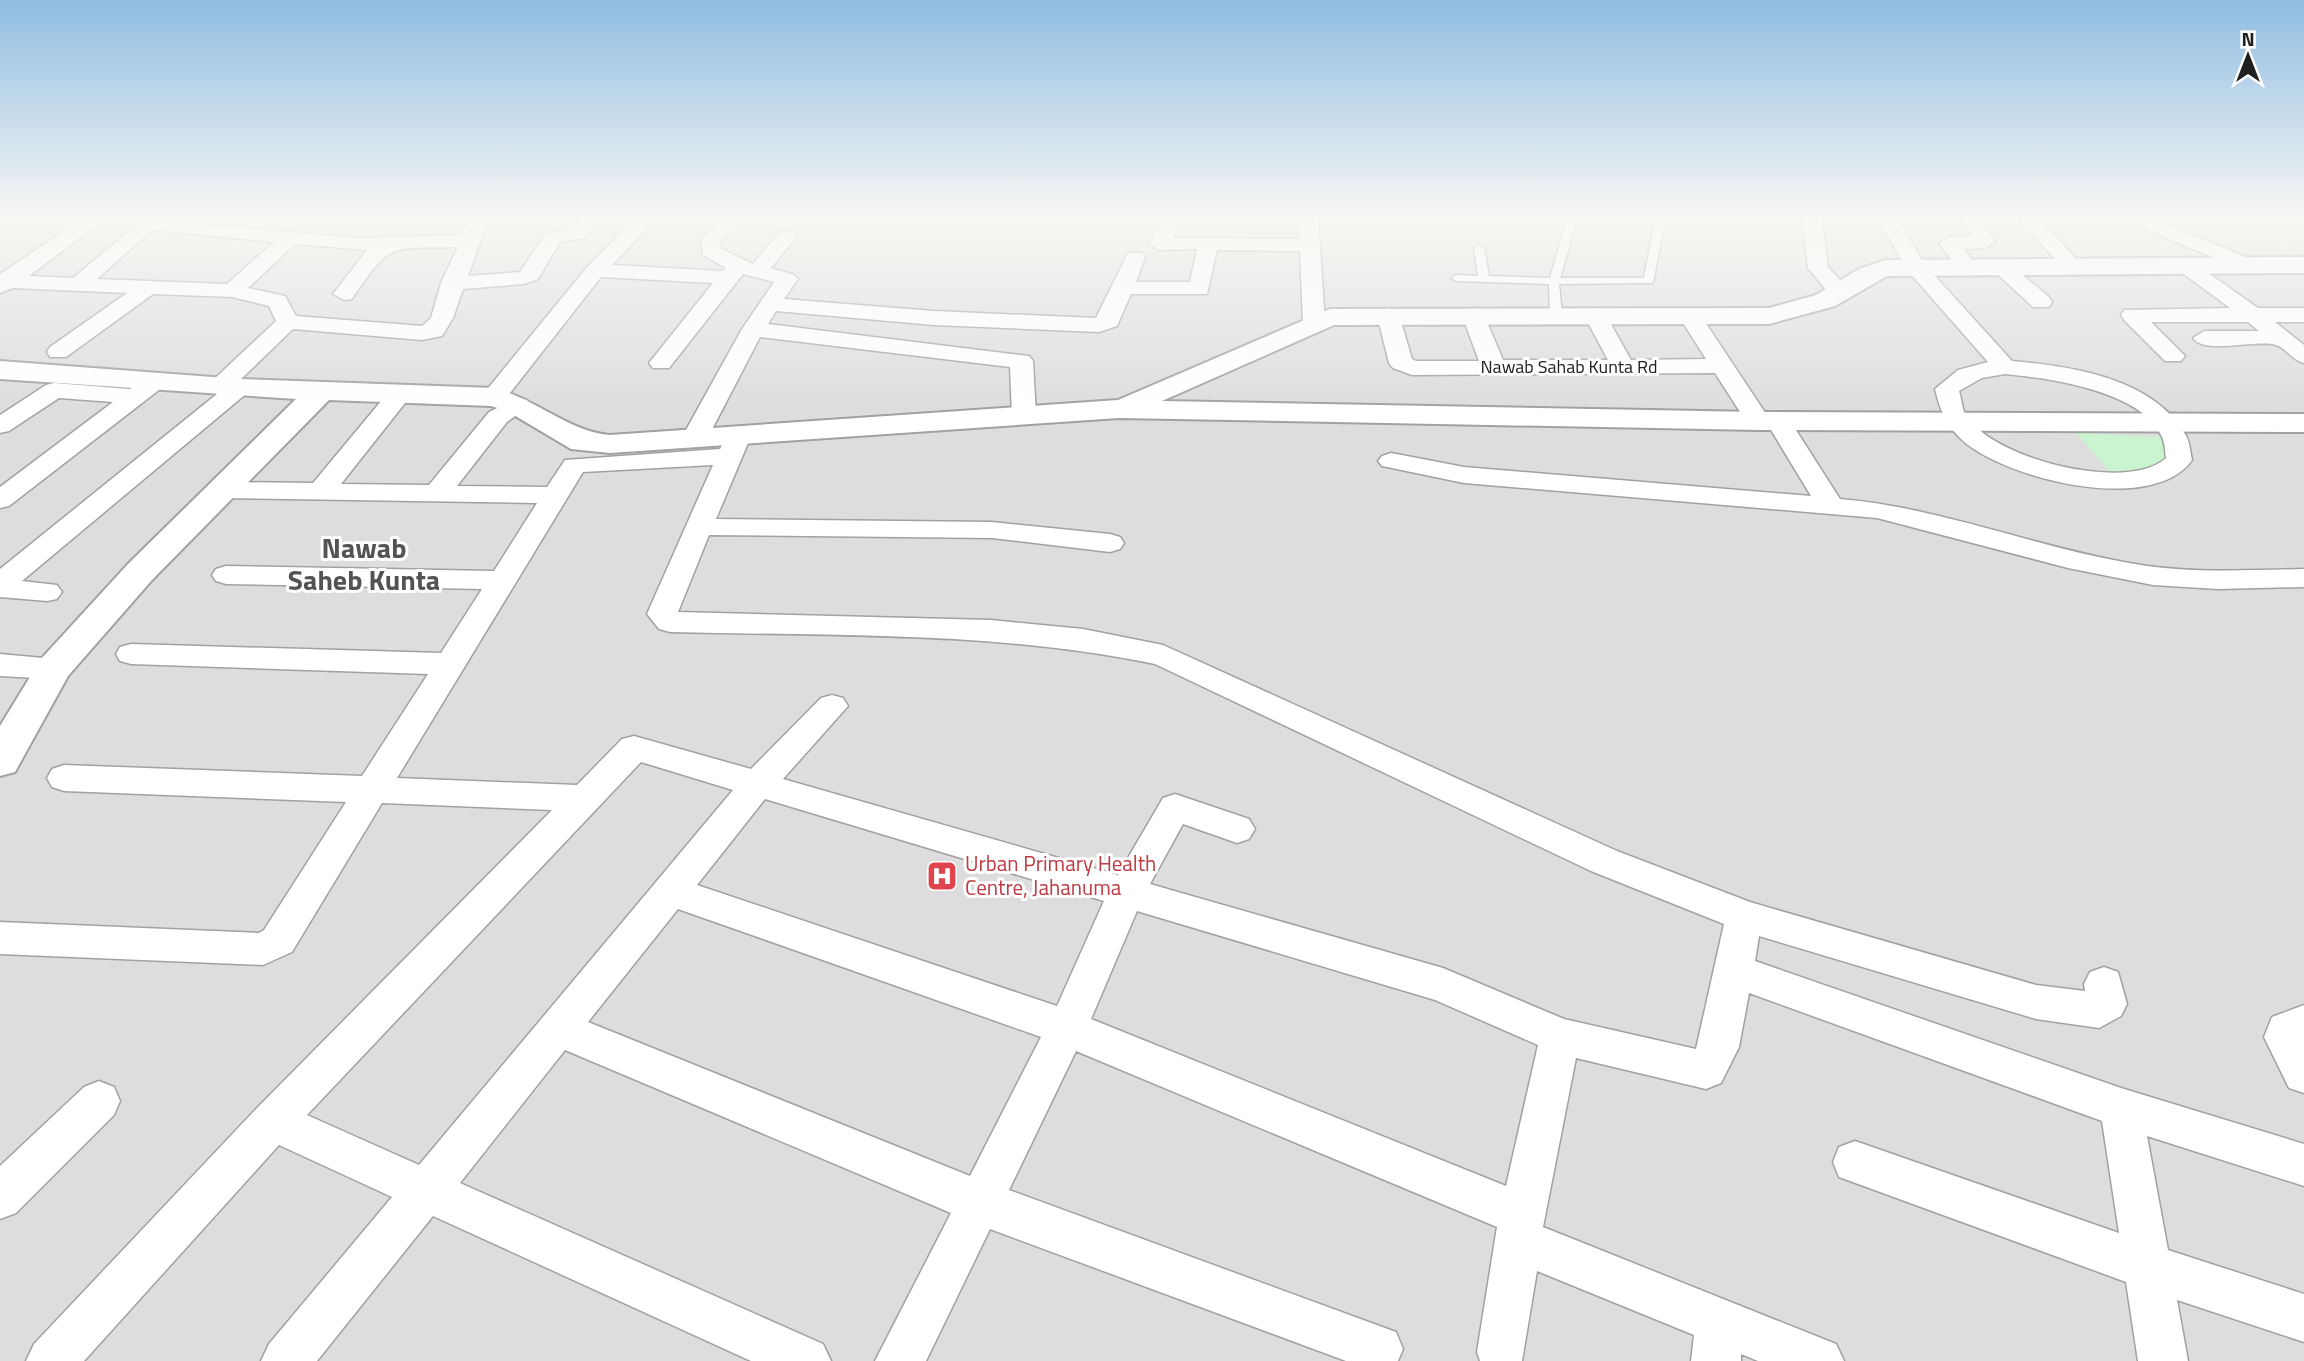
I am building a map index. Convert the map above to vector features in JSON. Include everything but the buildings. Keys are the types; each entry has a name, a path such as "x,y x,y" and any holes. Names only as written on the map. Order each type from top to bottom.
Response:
{"street":[{"path":"3,283 232,291 277,301 288,322"},
{"path":"76,286 80,283"},
{"path":"232,291 241,283"},
{"path":"344,294 352,283"},
{"path":"288,322 430,332 439,326 452,284 470,283"},
{"path":"436,494 498,417 506,401 586,283"},
{"path":"662,363 732,283"},
{"path":"694,439 752,329 784,283"},
{"path":"768,304 934,318 1099,325 1109,321 1125,283"},
{"path":"1123,288 1197,290 1199,283"},
{"path":"1311,283 1314,323"},
{"path":"1831,283 1841,293"},
{"path":"1119,409 1314,323 1347,315 1595,315 1691,318 1769,316 1792,312 1841,293 1856,283"},
{"path":"1929,283 2005,367"},
{"path":"2019,283 2041,302"},
{"path":"2208,283 2304,356"},
{"path":"58,352 147,288"},
{"name":"Nawab Sahab Kunta Rd","path":"1388,315 1399,359 1405,366 1724,366"},
{"path":"1473,315 1494,368"},
{"path":"1595,315 1624,367"},
{"path":"2173,356 2132,315 2304,315"},
{"path":"1691,318 1724,366 1830,505"},
{"path":"0,586 229,387 288,322"},
{"path":"752,329 859,344 1021,361"},
{"path":"1024,416 1021,361 1030,331"},
{"path":"2204,338 2280,338"},
{"path":"2005,367 2076,376 2112,388 2143,404 2166,422 2180,442 2179,460 2163,473 2134,480 2095,480 2053,472 2011,458 1978,440 1956,421 1946,404 1947,389 1958,377 1978,370 2005,367"},
{"path":"0,370 146,389"},
{"path":"0,426 54,390 229,387 401,393 506,401 582,442 610,444 694,439 734,446"},
{"path":"0,500 146,389"},
{"path":"0,761 54,668 220,490 322,390"},
{"path":"320,492 401,393"},
{"path":"0,938 263,949 278,941 572,468 579,464 1024,416 1119,409 1768,421 2304,423"},
{"path":"734,446 662,614 670,622 991,630 1083,639 1163,655 1604,861 1744,916 2036,1002 2099,1010 2107,1004 2104,984"},
{"path":"1391,461 1464,474 1830,505 1933,521 2069,559 2134,573 2209,579 2304,578"},
{"path":"220,490 556,495"},
{"path":"700,527 992,530 1110,542"},
{"path":"226,575 504,580"},
{"path":"0,586 47,592"},
{"path":"131,654 452,664"},
{"path":"0,665 54,668"},
{"path":"286,1361 759,783 832,706"},
{"path":"51,1361 273,1121 634,748 1443,985 1560,1036 1706,1070 1719,1047 1744,916"},
{"path":"64,778 586,797"},
{"path":"900,1361 1067,1028 1126,894 1175,807 1237,829"},
{"path":"672,892 1067,1028 1520,1228 1717,1341 1819,1361"},
{"path":"1735,971 2121,1108 2304,1165"},
{"path":"2304,1023 2286,1030 2284,1037 2304,1074"},
{"path":"560,1029 979,1202 1379,1349"},
{"path":"1501,1352 1520,1228 1560,1036"},
{"path":"0,1197 99,1101"},
{"path":"2121,1108 2163,1361"},
{"path":"273,1121 806,1361"},
{"path":"1855,1161 2146,1266 2304,1318"}],"lane":[{"path":"1554,283 1556,315"}],"shaded area":[{"path":"0,283 2304,283 2304,1361 0,1361"}],"green space":[{"path":"2076,433 2167,437 2171,452 2154,469 2111,473"}],"place":[{"name":"Urban Primary Health Centre, Jahanuma","path":"942,876"}],"district":[{"name":"Nawab Saheb Kunta","path":"364,564"}]}
